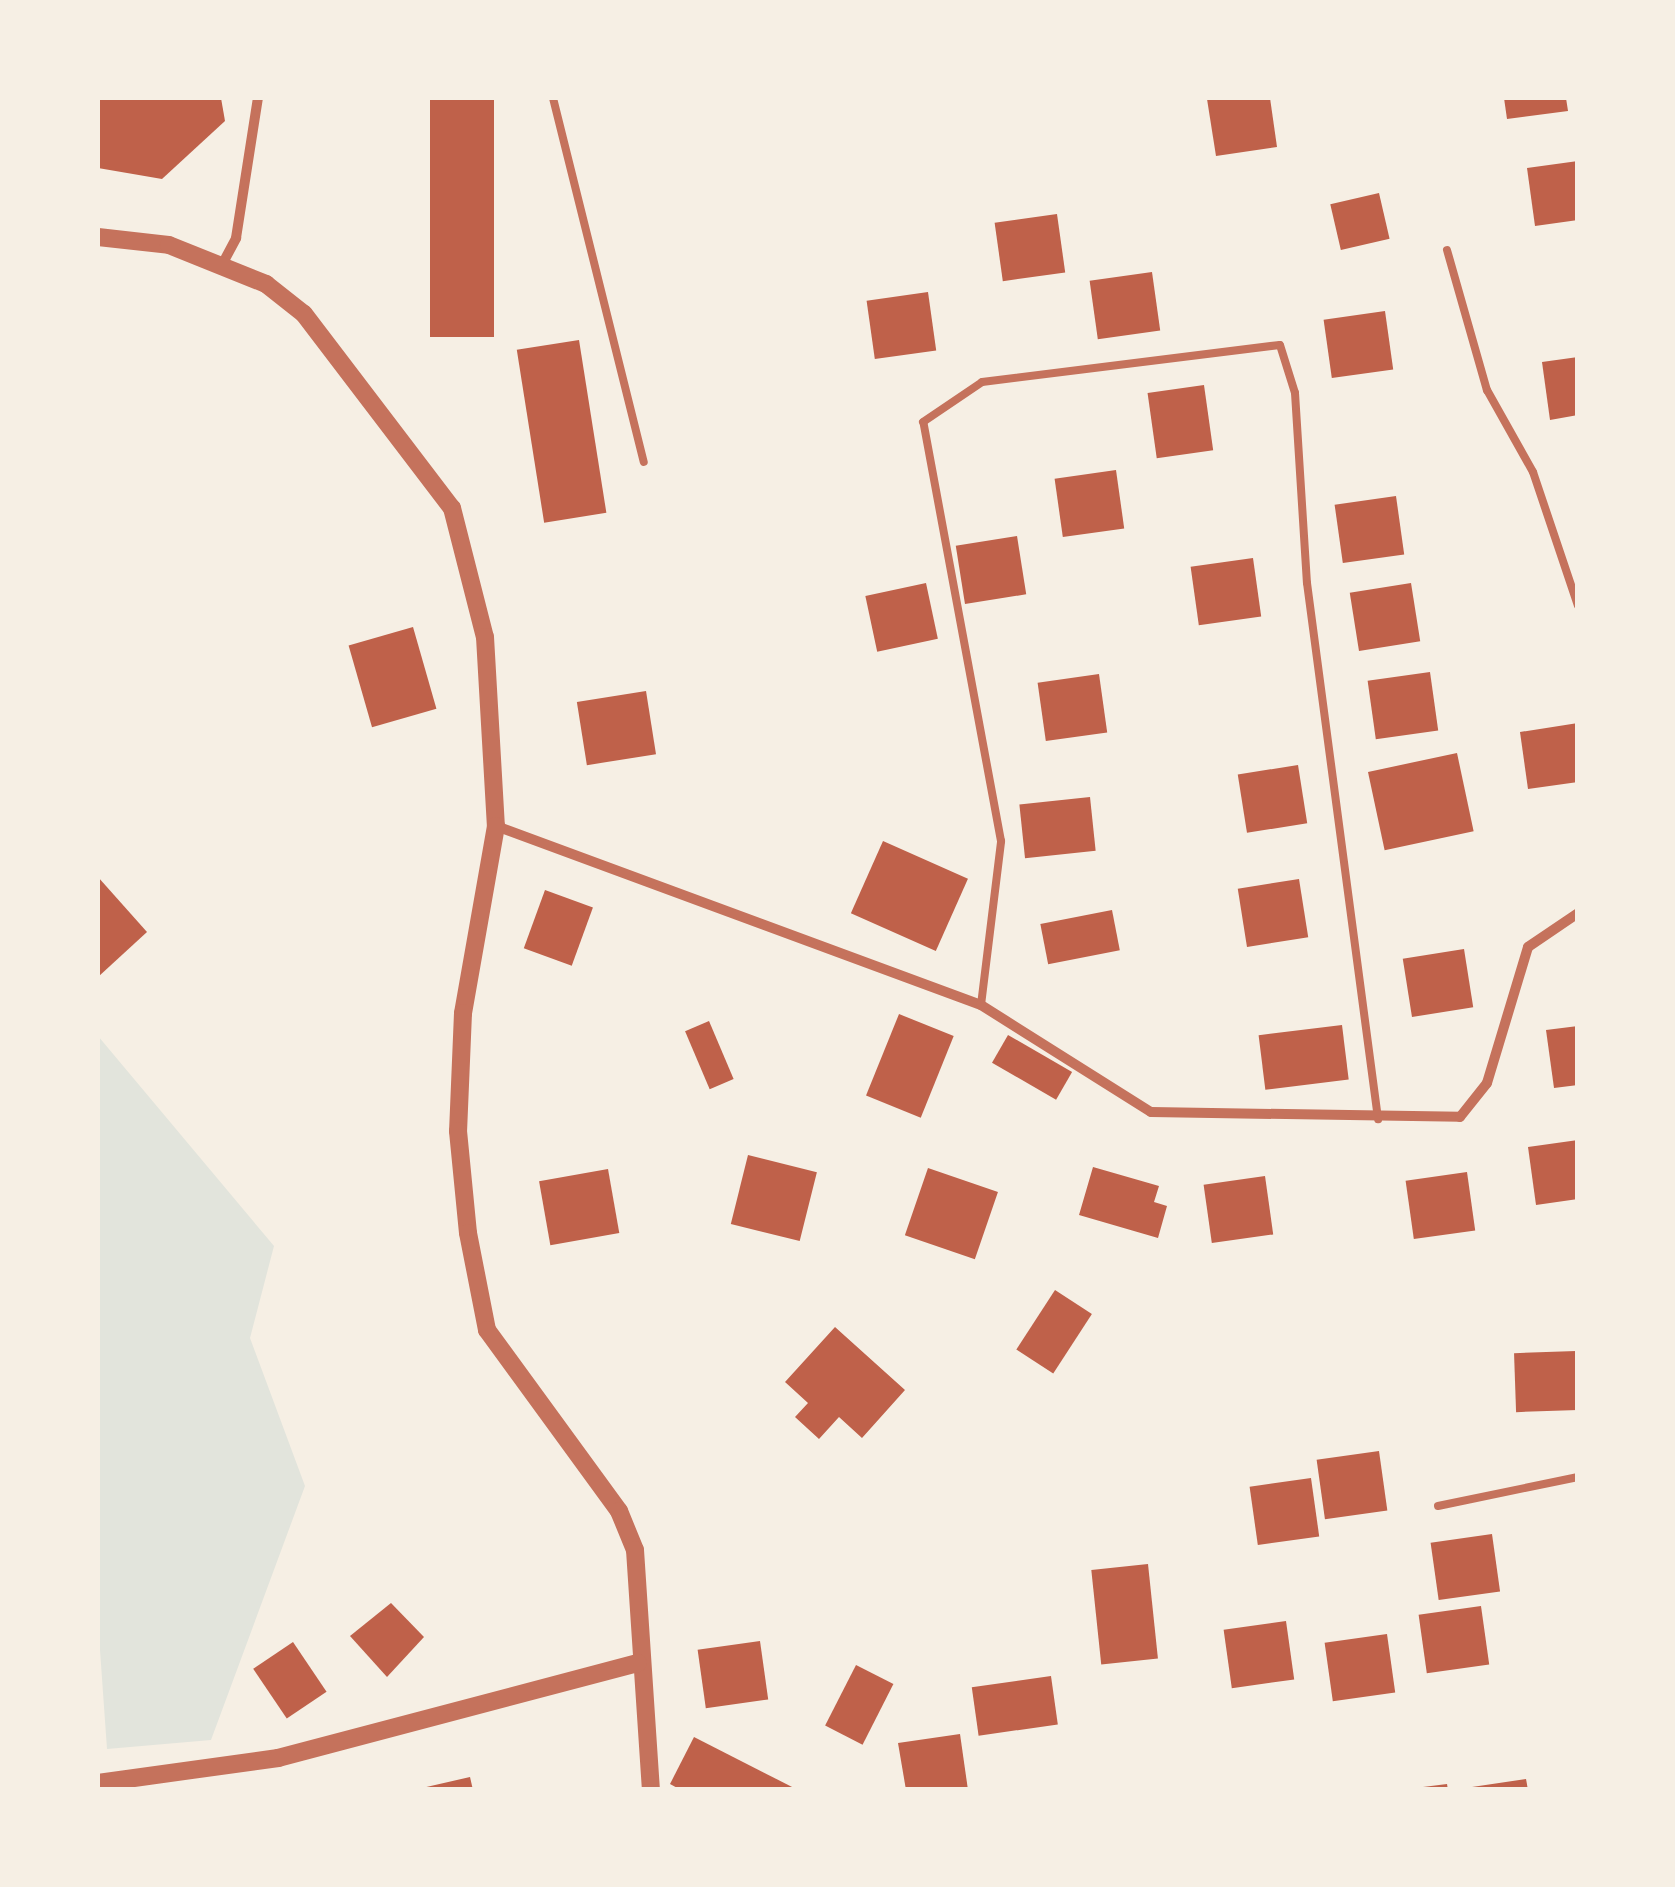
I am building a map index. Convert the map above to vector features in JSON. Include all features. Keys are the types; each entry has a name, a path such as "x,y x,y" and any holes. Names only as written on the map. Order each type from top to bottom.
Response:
{"street":[{"path":"224,261 236,238 258,98"},
{"path":"98,237 224,261 304,314 452,508 485,637 496,826 463,1013 458,1131 468,1233 486,1330 619,1511 635,1550 644,1598 638,1663 652,1790"},
{"path":"496,826 981,1005 1152,1112 1378,1119 1460,1117 1486,1083 1528,947 1578,913"},
{"path":"98,1784 278,1758 638,1663"}],"lane":[{"path":"553,98 644,462"},
{"path":"1447,250 1487,390 1533,472 1578,606"},
{"path":"981,1005 1000,841 923,422 982,382 1280,345 1294,393 1307,584 1378,1119"},
{"path":"1438,1506 1578,1477"}],"shaded area":[{"path":"98,1036 274,1246 250,1338 305,1486 211,1740 107,1749 98,1622"}],"building":[{"path":"98,98 221,98 225,121 162,179 98,168"},
{"path":"430,98 494,98 494,337 430,337"},
{"path":"1270,98 1277,147 1216,156 1207,99"},
{"path":"1504,98 1566,98 1568,111 1507,119"},
{"path":"1578,161 1578,220 1535,226 1527,168"},
{"path":"1379,193 1390,239 1341,250 1330,204"},
{"path":"1057,214 1065,272 1003,281 995,223"},
{"path":"1152,272 1160,330 1098,339 1090,281"},
{"path":"928,292 936,350 875,359 867,301"},
{"path":"1385,311 1393,369 1332,378 1324,320"},
{"path":"579,340 606,513 544,523 517,350"},
{"path":"1578,357 1578,415 1550,420 1542,362"},
{"path":"1204,385 1213,450 1157,458 1148,393"},
{"path":"1116,470 1124,528 1063,537 1055,479"},
{"path":"1396,496 1404,554 1343,563 1335,505"},
{"path":"1017,536 1026,594 965,604 956,546"},
{"path":"1253,558 1261,616 1199,625 1191,567"},
{"path":"926,583 938,639 877,652 865,596"},
{"path":"1411,583 1420,641 1359,651 1350,593"},
{"path":"413,627 436,709 372,727 349,645"},
{"path":"1430,672 1438,730 1376,739 1368,681"},
{"path":"1099,674 1107,732 1046,741 1038,683"},
{"path":"646,691 656,754 587,765 577,702"},
{"path":"1578,723 1578,782 1528,789 1520,732"},
{"path":"1457,753 1474,831 1385,850 1368,772"},
{"path":"1298,765 1307,823 1247,833 1238,775"},
{"path":"1090,797 1096,851 1025,858 1019,804"},
{"path":"883,841 968,879 936,951 851,913"},
{"path":"98,877 147,932 98,977"},
{"path":"1299,879 1308,937 1247,947 1238,889"},
{"path":"545,890 593,907 572,966 524,948"},
{"path":"1112,910 1120,950 1048,964 1040,924"},
{"path":"1464,949 1473,1007 1412,1017 1403,959"},
{"path":"899,1014 954,1036 921,1118 866,1096"},
{"path":"709,1021 734,1079 710,1089 685,1031"},
{"path":"1342,1025 1349,1080 1265,1090 1259,1035"},
{"path":"1578,1026 1578,1085 1554,1088 1546,1030"},
{"path":"1008,1035 1072,1072 1056,1100 992,1063"},
{"path":"1578,1140 1578,1199 1536,1205 1528,1147"},
{"path":"748,1155 817,1172 800,1241 731,1224"},
{"path":"1093,1167 1159,1186 1154,1202 1167,1206 1158,1238 1079,1215"},
{"path":"928,1168 998,1192 975,1259 905,1235"},
{"path":"608,1169 619,1233 550,1245 539,1181"},
{"path":"1467,1172 1475,1230 1414,1239 1406,1181"},
{"path":"1265,1176 1273,1234 1212,1243 1204,1185"},
{"path":"1055,1290 1092,1314 1053,1374 1016,1350"},
{"path":"835,1327 905,1390 862,1438 839,1417 819,1439 795,1417 808,1403 785,1382"},
{"path":"1576,1351 1578,1410 1516,1412 1514,1353"},
{"path":"1379,1451 1387,1510 1325,1519 1317,1460"},
{"path":"1311,1478 1319,1536 1258,1545 1250,1487"},
{"path":"1492,1534 1500,1591 1439,1600 1431,1543"},
{"path":"1148,1564 1158,1658 1101,1664 1091,1570"},
{"path":"391,1603 424,1637 387,1677 350,1636"},
{"path":"1481,1606 1489,1664 1427,1673 1419,1615"},
{"path":"1286,1621 1294,1679 1232,1688 1224,1630"},
{"path":"1387,1634 1395,1692 1333,1701 1325,1643"},
{"path":"760,1641 768,1699 706,1708 698,1650"},
{"path":"293,1642 327,1692 287,1719 253,1669"},
{"path":"856,1665 893,1684 863,1745 825,1726"},
{"path":"1051,1676 1058,1725 979,1736 972,1687"},
{"path":"960,1734 968,1790 906,1790 898,1743"},
{"path":"694,1737 798,1790 681,1790 670,1784"},
{"path":"470,1777 473,1790 422,1790 422,1788"},
{"path":"1526,1779 1528,1790 1472,1790 1472,1787"},
{"path":"1447,1784 1448,1790 1423,1790 1423,1787"}]}
